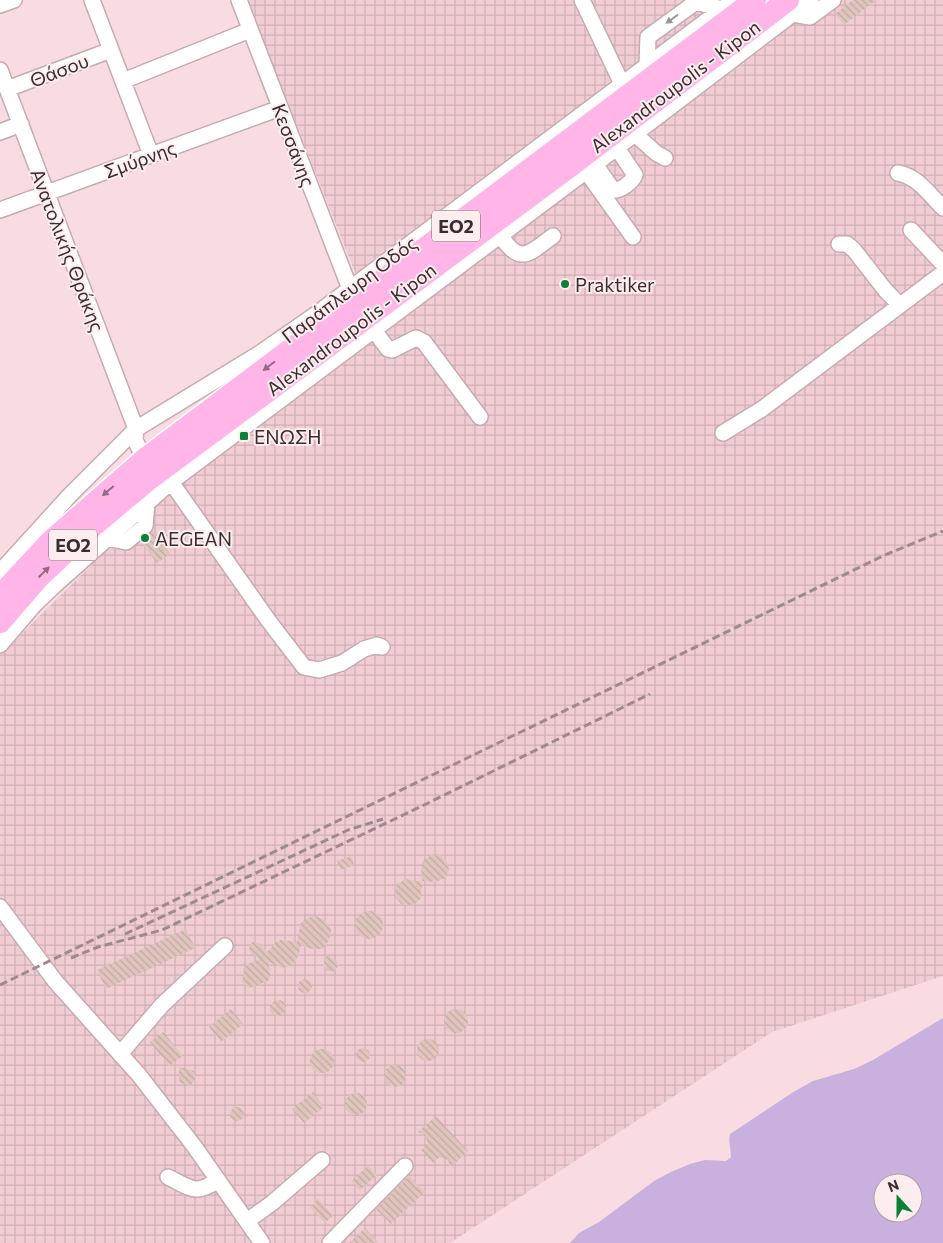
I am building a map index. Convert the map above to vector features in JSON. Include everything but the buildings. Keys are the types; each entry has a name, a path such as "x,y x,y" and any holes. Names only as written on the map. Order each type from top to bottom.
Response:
{"highway":[{"name":"Alexandroupolis - Kipon","path":"0,622 38,578 158,467 756,0"},
{"name":"Alexandroupolis - Kipon","path":"0,596 58,535 158,467 790,7"}],"street":[{"path":"0,5 14,0"},
{"path":"92,0 151,155"},
{"name":"Κεσσάνης","path":"239,0 350,289"},
{"path":"582,0 622,84"},
{"name":"Παράπλευρη Οδός","path":"0,572 70,495 136,430 276,343 647,65 715,8 734,0"},
{"path":"0,645 35,604 146,502 158,467 373,329 617,148 790,7 811,0"},
{"path":"790,7 810,17 833,0"},
{"path":"647,65 648,37 696,2 715,8"},
{"path":"123,81 250,30"},
{"name":"Θάσου","path":"7,89 111,50"},
{"name":"Ανατολικής Θράκης","path":"0,70 136,430"},
{"name":"Σμύρνης","path":"0,210 280,108"},
{"path":"0,132 21,124"},
{"path":"635,134 656,153 665,158"},
{"path":"590,168 613,190 619,190 634,178 635,175 617,148"},
{"path":"590,168 633,237"},
{"path":"898,173 907,174 943,208"},
{"path":"911,230 943,264"},
{"path":"500,235 513,251 519,254 529,253 553,236"},
{"path":"839,244 847,244 854,250 886,291 900,305"},
{"path":"723,433 762,409 943,273"},
{"path":"373,329 388,349 392,350 416,338 424,342 480,416"},
{"path":"136,430 147,434 158,467 304,667 319,670 342,664 364,649 377,645 382,647"},
{"path":"0,907 55,981 139,1075 194,1146 262,1243"},
{"path":"120,1054 162,1005 225,946"},
{"path":"247,1221 272,1203 322,1160"},
{"path":"330,1243 404,1166"},
{"path":"168,1177 195,1190 202,1190 218,1180"}],"shaded area":[{"path":"247,0 943,0 943,976 772,1032 450,1243 0,1243 0,655 186,472 379,333"},
{"path":"943,1018 943,1243 570,1243 579,1233 599,1222 654,1181 671,1172 705,1160 726,1161 731,1157 730,1134 795,1091 813,1081 854,1069 873,1060"}],"railway":[{"path":"0,985 885,555 943,531"},
{"path":"71,958 98,947 162,930 422,806 650,694"},
{"path":"125,934 348,830 383,819"}],"place":[{"name":"Praktiker","path":"565,284"},
{"name":"ΕΝΩΣΗ","path":"244,436"},
{"name":"AEGEAN","path":"145,538"}]}
